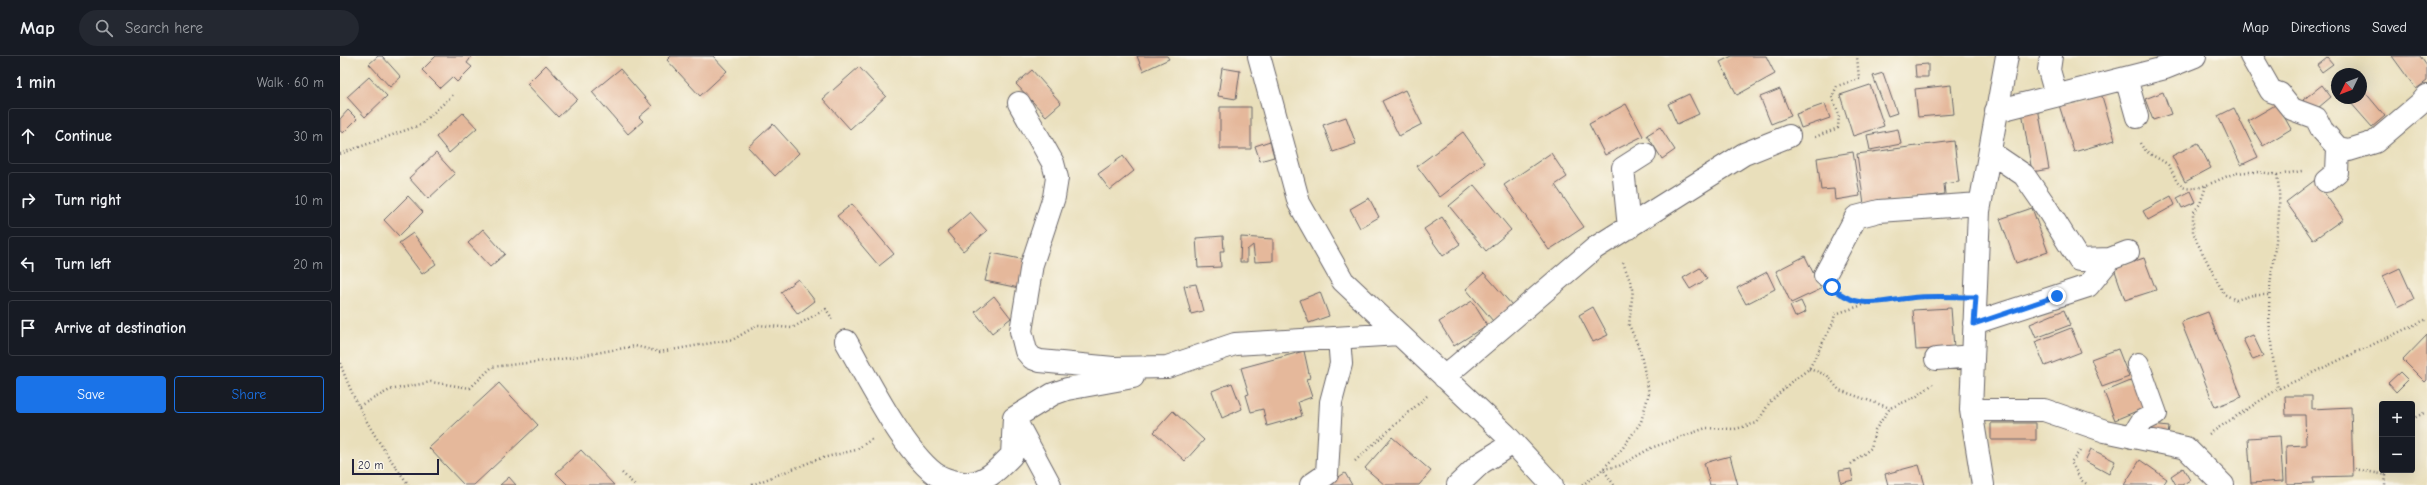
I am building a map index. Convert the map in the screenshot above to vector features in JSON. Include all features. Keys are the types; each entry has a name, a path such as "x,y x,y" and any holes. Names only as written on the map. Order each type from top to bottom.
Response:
{"street":[{"path":"1259,56 1299,204 1343,281 1514,443 1552,485"},
{"path":"2051,56 2049,70 2056,94"},
{"path":"1996,111 2056,94 2165,68 2195,56"},
{"path":"2251,56 2271,91 2280,94 2292,109 2316,118 2322,130 2338,148 2349,150 2375,142 2421,104 2427,96"},
{"path":"1983,485 1971,410 1974,324 1980,204 1996,111 2000,58"},
{"path":"2126,78 2137,117"},
{"path":"1020,103 1053,163 1057,178 1054,197 1032,264 1021,331 1026,351 1032,358 1040,361 1113,368 1167,367 1235,344 1400,334"},
{"path":"1444,377 1595,248 1744,154 1789,136"},
{"path":"2326,181 2337,172 2338,148"},
{"path":"1974,324 2088,286 2119,255 2078,260 2044,204 2024,175 1990,152"},
{"path":"1624,231 1623,168 1645,154"},
{"path":"1826,275 1856,217 1879,211 1980,204"},
{"path":"1319,480 1331,402 1341,364 1339,338"},
{"path":"846,341 895,424 919,459 935,474 949,480 969,484 986,478 1012,456 1014,418"},
{"path":"1014,418 1046,398 1067,389 1173,369 1235,344"},
{"path":"1936,359 1973,356"},
{"path":"2132,437 2142,421 2156,414 2138,364"},
{"path":"1971,410 2044,410 2090,427 2186,448 2223,485"},
{"path":"1014,418 1050,485"},
{"path":"1458,485 1481,464 1514,443"}],"path":[{"path":"1789,136 1814,137 1838,128 1839,114 1832,97 1837,86 1859,79 1857,56"},
{"path":"340,154 420,125 453,96"},
{"path":"2137,117 2140,126 2140,144 2149,155 2168,166 2179,185 2186,188 2206,186 2236,173 2263,171 2277,175 2281,213 2275,241 2270,295 2270,343 2278,389"},
{"path":"2206,186 2200,204 2193,212 2193,232 2224,294 2236,300 2253,294 2270,295"},
{"path":"1582,485 1603,469 1622,449 1641,422 1649,393 1640,350 1629,325 1632,289 1622,260 1624,231"},
{"path":"1826,275 1832,287 1842,297 1866,304"},
{"path":"1603,469 1619,466 1651,448 1706,428 1735,429 1757,423 1770,402 1791,382 1809,370 1834,323 1835,314 1866,304 1919,297 1976,297"},
{"path":"358,406 390,390 430,382 470,388 492,367 562,359 635,346 660,352 734,339 758,325 792,328 826,309 846,341"},
{"path":"2186,448 2278,389 2427,319"},
{"path":"1851,464 1871,448 1875,430 1890,408 1916,397 1938,381 1936,359"},
{"path":"340,363 358,406 377,442 410,485"},
{"path":"1809,370 1827,375 1839,390 1890,408"},
{"path":"1319,480 1351,464 1417,407 1444,377"},
{"path":"2415,418 2424,413"},
{"path":"752,485 818,459 856,450 895,424"},
{"path":"2088,485 2081,480 2071,462 2089,437 2090,427"},
{"path":"1603,469 1614,485"},
{"path":"2355,469 2386,476 2385,485"},
{"path":"622,473 635,485"}],"building":[{"path":"378,56 382,56 401,77 390,87 369,64"},
{"path":"436,56 472,56 467,63 472,67 457,82 452,77 440,88 422,70"},
{"path":"671,56 713,56 727,71 700,96 667,60"},
{"path":"1137,56 1167,56 1169,59 1143,71"},
{"path":"1732,56 1766,56 1775,74 1737,95 1720,62"},
{"path":"2392,56 2420,56 2427,66 2427,81 2416,89"},
{"path":"2327,57 2333,64 2322,72 2317,65"},
{"path":"1928,64 1928,77 1916,77 1915,65"},
{"path":"546,65 577,99 558,117 527,84"},
{"path":"859,67 886,96 850,129 823,99"},
{"path":"1222,68 1240,71 1236,99 1218,96"},
{"path":"620,69 652,106 639,117 643,121 628,134 592,92"},
{"path":"1032,70 1061,103 1046,116 1016,84"},
{"path":"1883,73 1897,113 1888,116 1873,76"},
{"path":"369,77 387,96 365,117 347,97"},
{"path":"1870,85 1884,126 1853,136 1840,95"},
{"path":"1951,85 1954,114 1918,117 1915,89"},
{"path":"2322,85 2331,97 2312,113 2303,100"},
{"path":"1780,89 1791,116 1771,124 1760,97"},
{"path":"1405,90 1422,124 1399,136 1382,101"},
{"path":"2163,92 2171,114 2153,120 2145,99"},
{"path":"2101,93 2115,140 2074,152 2059,105"},
{"path":"1689,94 1699,114 1677,124 1668,104"},
{"path":"2367,95 2385,116 2372,127 2352,104 2367,104"},
{"path":"1626,104 1643,136 1605,155 1589,124"},
{"path":"1825,104 1830,118 1801,128 1796,114"},
{"path":"2277,104 2291,129 2263,146 2248,121"},
{"path":"1220,107 1251,107 1251,149 1220,149"},
{"path":"2038,108 2049,169 2032,172 2022,111"},
{"path":"2234,108 2258,157 2241,165 2218,116"},
{"path":"348,110 357,119 343,133 340,131 340,119"},
{"path":"463,113 477,128 449,153 436,137"},
{"path":"1346,117 1356,144 1333,152 1323,125"},
{"path":"773,124 799,153 775,176 748,147"},
{"path":"1660,127 1675,150 1662,159 1647,135"},
{"path":"1898,129 1901,144 1870,150 1867,135"},
{"path":"1463,132 1485,163 1440,197 1417,166"},
{"path":"1270,141 1274,157 1260,161 1255,146"},
{"path":"1954,141 1959,182 1944,184 1945,194 1864,205 1857,154"},
{"path":"2198,143 2211,168 2185,182 2172,156"},
{"path":"1853,152 1860,196 1835,200 1834,189 1821,190 1817,158"},
{"path":"436,153 455,174 428,199 409,178"},
{"path":"1551,153 1567,177 1555,185 1584,227 1549,250 1504,185"},
{"path":"1123,156 1134,171 1110,190 1098,174"},
{"path":"2315,180 2343,219 2313,240 2286,202"},
{"path":"1474,185 1511,230 1486,251 1449,206"},
{"path":"2191,191 2196,202 2182,208 2177,198"},
{"path":"408,196 423,212 399,236 384,220"},
{"path":"2171,196 2175,205 2148,220 2143,211"},
{"path":"1369,198 1379,217 1360,228 1350,209"},
{"path":"852,204 894,254 879,266 837,216"},
{"path":"2032,208 2048,252 2016,263 2000,219"},
{"path":"970,212 987,231 963,251 947,232"},
{"path":"1442,217 1460,244 1443,256 1424,229"},
{"path":"483,229 505,254 490,267 468,243"},
{"path":"413,233 436,264 422,274 399,243"},
{"path":"1223,236 1224,251 1220,251 1221,267 1198,268 1196,238"},
{"path":"1241,237 1273,239 1273,261 1255,262 1253,245 1247,250 1247,262 1240,262"},
{"path":"992,253 1025,260 1019,288 985,281"},
{"path":"1805,256 1821,289 1791,303 1776,271"},
{"path":"2144,258 2156,290 2125,300 2114,268"},
{"path":"1700,268 1707,279 1690,289 1683,278"},
{"path":"2400,268 2414,299 2398,307 2383,276"},
{"path":"1767,272 1775,289 1746,304 1737,288"},
{"path":"1484,273 1512,305 1493,321 1466,289"},
{"path":"798,279 815,301 798,314 781,292"},
{"path":"1196,284 1203,311 1191,314 1184,286"},
{"path":"1320,292 1329,316 1309,323 1300,300"},
{"path":"994,296 1011,318 992,333 975,312"},
{"path":"1472,301 1487,325 1454,346 1439,322"},
{"path":"1801,301 1806,312 1795,317 1790,306"},
{"path":"1593,307 1608,335 1593,342 1579,315"},
{"path":"1951,308 1954,348 1916,350 1913,310"},
{"path":"2064,310 2070,325 2036,338 2030,324"},
{"path":"2208,312 2242,397 2215,407 2181,322"},
{"path":"2071,328 2081,352 2045,366 2035,342"},
{"path":"2253,335 2263,356 2253,360 2243,339"},
{"path":"2427,335 2427,380 2425,382 2403,360"},
{"path":"2118,349 2129,377 2102,387 2091,359"},
{"path":"1304,351 1310,378 1306,379 1312,397 1298,402 1302,416 1267,426 1263,409 1251,412 1246,395 1249,394 1241,368"},
{"path":"2400,372 2408,380 2396,392 2388,383"},
{"path":"2133,380 2144,408 2115,420 2104,392"},
{"path":"499,383 538,425 474,485 464,485 429,448"},
{"path":"1232,383 1242,409 1222,418 1212,391"},
{"path":"2285,396 2312,396 2312,409 2351,407 2353,476 2313,477 2314,483 2287,484 2286,446 2306,445 2305,415 2286,415"},
{"path":"1173,411 1204,440 1185,461 1154,432"},
{"path":"1991,423 2036,423 2036,440 1991,440"},
{"path":"2152,425 2169,427 2168,436 2152,435"},
{"path":"2280,436 2283,481 2251,483 2248,438"},
{"path":"1392,437 1431,471 1419,485 1385,485 1365,468"},
{"path":"2091,449 2115,461 2109,474 2085,461"},
{"path":"581,450 614,485 568,485 556,473"},
{"path":"1730,456 1738,485 1710,485 1704,463"},
{"path":"2140,460 2167,479 2163,485 2124,485"},
{"path":"1919,465 1925,485 1888,485 1885,474"},
{"path":"2183,468 2190,480 2182,485 2176,485 2171,476"},
{"path":"1851,469 1853,480 1841,483 1839,471"},
{"path":"1345,473 1352,485 1326,485"},
{"path":"509,477 516,485 500,485"}],"route":[{"path":"1832,287 1842,297 1866,304 1919,297 1976,297 1974,324 2057,296"}]}
